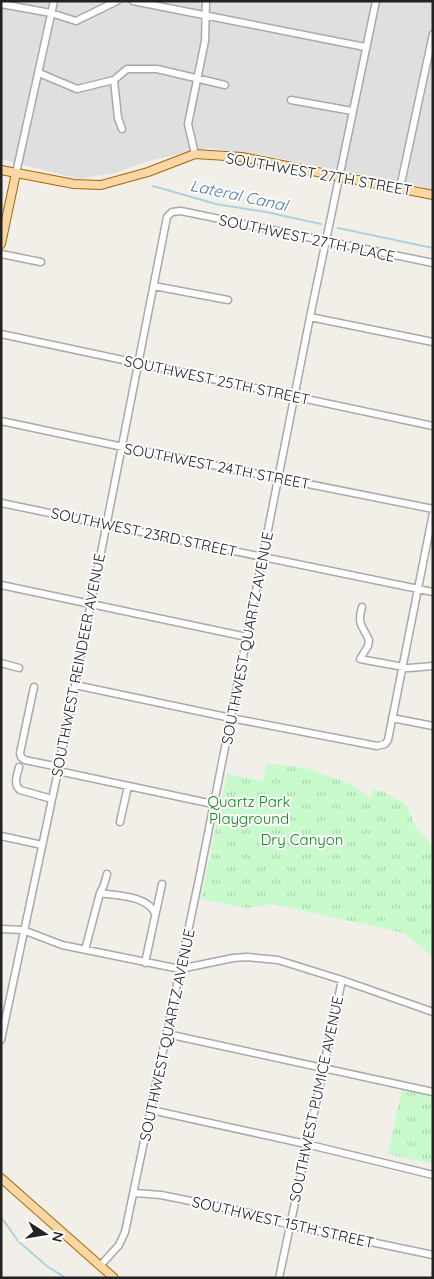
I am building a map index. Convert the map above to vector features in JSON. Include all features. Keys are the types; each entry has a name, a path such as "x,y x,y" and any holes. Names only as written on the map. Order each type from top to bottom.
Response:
{"main road":[{"name":"SOUTHWEST 27TH STREET","path":"1,170 74,184 101,185 148,172 195,154 242,157 433,196"},
{"path":"1,244 16,173"},
{"path":"1,1178 114,1278"}],"street":[{"path":"16,173 54,1"},
{"path":"1,4 51,13 76,21 117,1"},
{"path":"133,1 365,47"},
{"path":"195,154 188,124 205,41 206,1"},
{"name":"SOUTHWEST QUARTZ AVENUE","path":"100,1266 123,1239 134,1193 231,718 325,242 376,1"},
{"path":"400,188 433,34"},
{"path":"38,74 77,89 114,80 127,69 157,69 225,85"},
{"path":"114,80 118,118 122,129"},
{"path":"291,100 352,111"},
{"name":"SOUTHWEST 27TH PLACE","path":"181,211 433,264"},
{"name":"SOUTHWEST REINDEER AVENUE","path":"1,1040 75,685 167,217 172,212 181,211"},
{"path":"1,254 41,262"},
{"path":"154,286 228,300"},
{"path":"310,317 433,342"},
{"name":"SOUTHWEST 25TH STREET","path":"1,334 433,426"},
{"name":"SOUTHWEST 24TH STREET","path":"1,421 278,479 433,509"},
{"name":"SOUTHWEST 23RD STREET","path":"1,503 433,592"},
{"path":"75,685 231,718 381,746 388,740 433,513"},
{"path":"1,585 247,637"},
{"path":"362,607 358,618 360,626 369,640 368,646 360,659 420,668 433,666"},
{"path":"1,663 19,668"},
{"path":"34,687 20,753 21,758 128,786 213,804"},
{"path":"392,718 433,726"},
{"path":"19,768 15,784 17,788 52,799"},
{"path":"120,822 128,786"},
{"path":"1,836 42,846"},
{"path":"85,950 100,892 107,874"},
{"path":"145,963 162,884"},
{"path":"100,892 143,901 155,913"},
{"path":"1,929 23,930 62,945 180,969 233,958 264,958 294,964 433,1012"},
{"name":"SOUTHWEST PUMICE AVENUE","path":"279,1278 342,980"},
{"path":"167,1034 433,1092"},
{"path":"151,1110 306,1144 433,1175"},
{"name":"SOUTHWEST 15TH STREET","path":"134,1193 162,1195 245,1212 290,1225 433,1255"}],"shaded area":[{"path":"1,1 433,1 433,190 262,155 209,148 152,160 115,173 79,179 1,159"}],"green space":[{"name":"Dry Canyon","path":"267,763 310,769 353,785 370,799 373,788 406,804 416,827 433,846 433,957 404,933 273,904 247,908 201,899 227,774 263,781"},
{"path":"402,1089 433,1095 433,1164 388,1154"}],"waterway":[{"name":"Lateral Canal","path":"153,186 216,204 321,224"},
{"name":"Lateral Canal","path":"338,228 433,248"},
{"path":"1,1217 18,1241 48,1267 66,1278"}],"park label":[{"name":"Quartz Park Playground","path":"249,810"}]}
